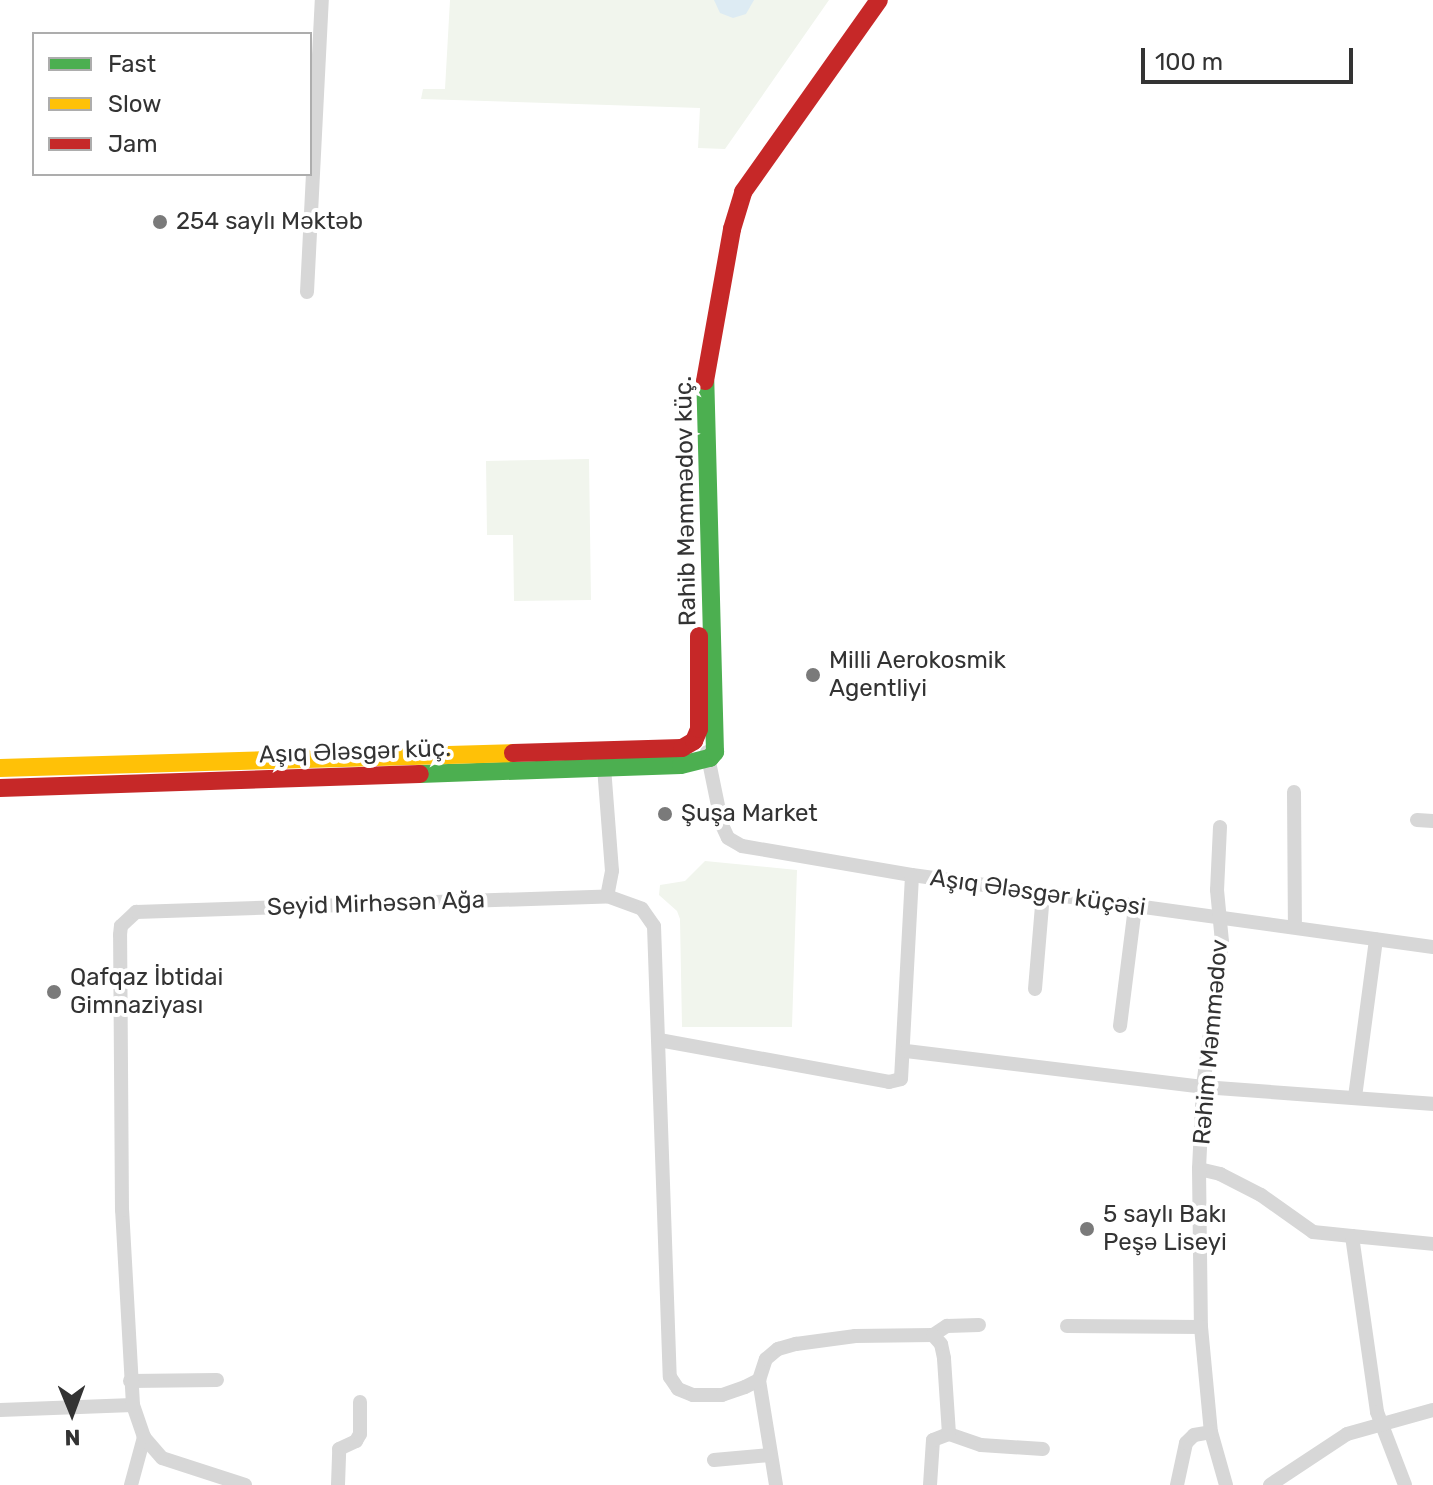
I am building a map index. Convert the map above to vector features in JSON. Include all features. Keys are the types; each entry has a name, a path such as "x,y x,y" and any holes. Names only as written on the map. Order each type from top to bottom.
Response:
{"main road":[{"path":"743,179 866,0"},
{"name":"Rahib Məmmədov küç.","path":"710,758 715,752 717,732 700,394 743,179 879,0"},
{"path":"691,744 700,721 700,394"},
{"name":"Aşıq Ələsgər küç.","path":"0,788 603,759 674,750 691,744"},
{"name":"Aşıq Ələsgər küç.","path":"0,768 603,759 689,764 710,758"}],"street":[{"path":"307,292 322,0"},
{"path":"691,744 710,758"},
{"name":"Aşıq Ələsgər küçəsi","path":"710,758 722,825 733,842 756,849 1221,920 1295,926 1433,947"},
{"path":"603,759 612,871 607,896"},
{"path":"1294,792 1295,926"},
{"path":"1417,820 1433,821"},
{"name":"Rəhim Məmmədov","path":"1220,827 1217,890 1221,920 1219,967 1203,1087 1199,1169 1220,1174 1261,1195 1313,1232 1433,1244"},
{"path":"659,1040 889,1082 901,1079 906,1051 912,875"},
{"path":"1035,989 1043,893"},
{"name":"Seyid Mirhəsən Ağa","path":"245,1485 177,1465 152,1450 133,1405 122,1210 120,935 128,917 148,910 607,896 642,909 654,926 670,1377 678,1389 693,1395 722,1395 759,1380"},
{"path":"1120,1026 1135,907"},
{"path":"1355,1097 1376,939"},
{"path":"906,1051 1203,1087 1433,1104"},
{"path":"1199,1169 1201,1327 1211,1432 1226,1485"},
{"path":"1352,1236 1380,1423 1405,1485"},
{"path":"776,1485 759,1380 766,1359 778,1349 855,1336 933,1335 947,1326 979,1325"},
{"path":"1067,1326 1201,1327"},
{"path":"933,1335 941,1344 944,1358 949,1434"},
{"path":"130,1381 217,1380"},
{"path":"338,1485 339,1449 356,1441 360,1434 360,1402"},
{"path":"0,1410 133,1405"},
{"path":"1270,1485 1320,1448 1347,1434 1433,1410"},
{"path":"1177,1485 1186,1443 1194,1435 1211,1432"},
{"path":"930,1485 933,1440 949,1434 981,1445 1043,1449"},
{"path":"131,1485 144,1437"},
{"path":"714,1460 769,1455"}],"shaded area":[{"path":"450,0 829,0 725,149 698,148 700,108 421,99 423,89 445,89"},
{"path":"714,0 754,0 746,14 733,18 720,13"},
{"path":"589,459 591,600 514,601 513,535 487,535 486,461"},
{"path":"705,861 797,870 792,1027 682,1027 680,919 677,911 659,895 660,885 685,881"}],"traffic: fast":[{"path":"420,774 681,765 710,758 715,752 705,381"}],"traffic: slow":[{"path":"0,768 513,753"}],"traffic: jam":[{"path":"705,381 732,229 743,192 879,0"},
{"path":"513,753 682,748 694,741 699,729 699,636"},
{"path":"0,788 420,774"}],"place":[{"name":"254 saylı Məktəb","path":"160,222"},
{"name":"Milli Aerokosmik Agentliyi","path":"813,675"},
{"name":"Şuşa Market","path":"665,814"},
{"name":"Qafqaz İbtidai Gimnaziyası","path":"54,992"},
{"name":"5 saylı Bakı Peşə Liseyi","path":"1087,1229"}]}
